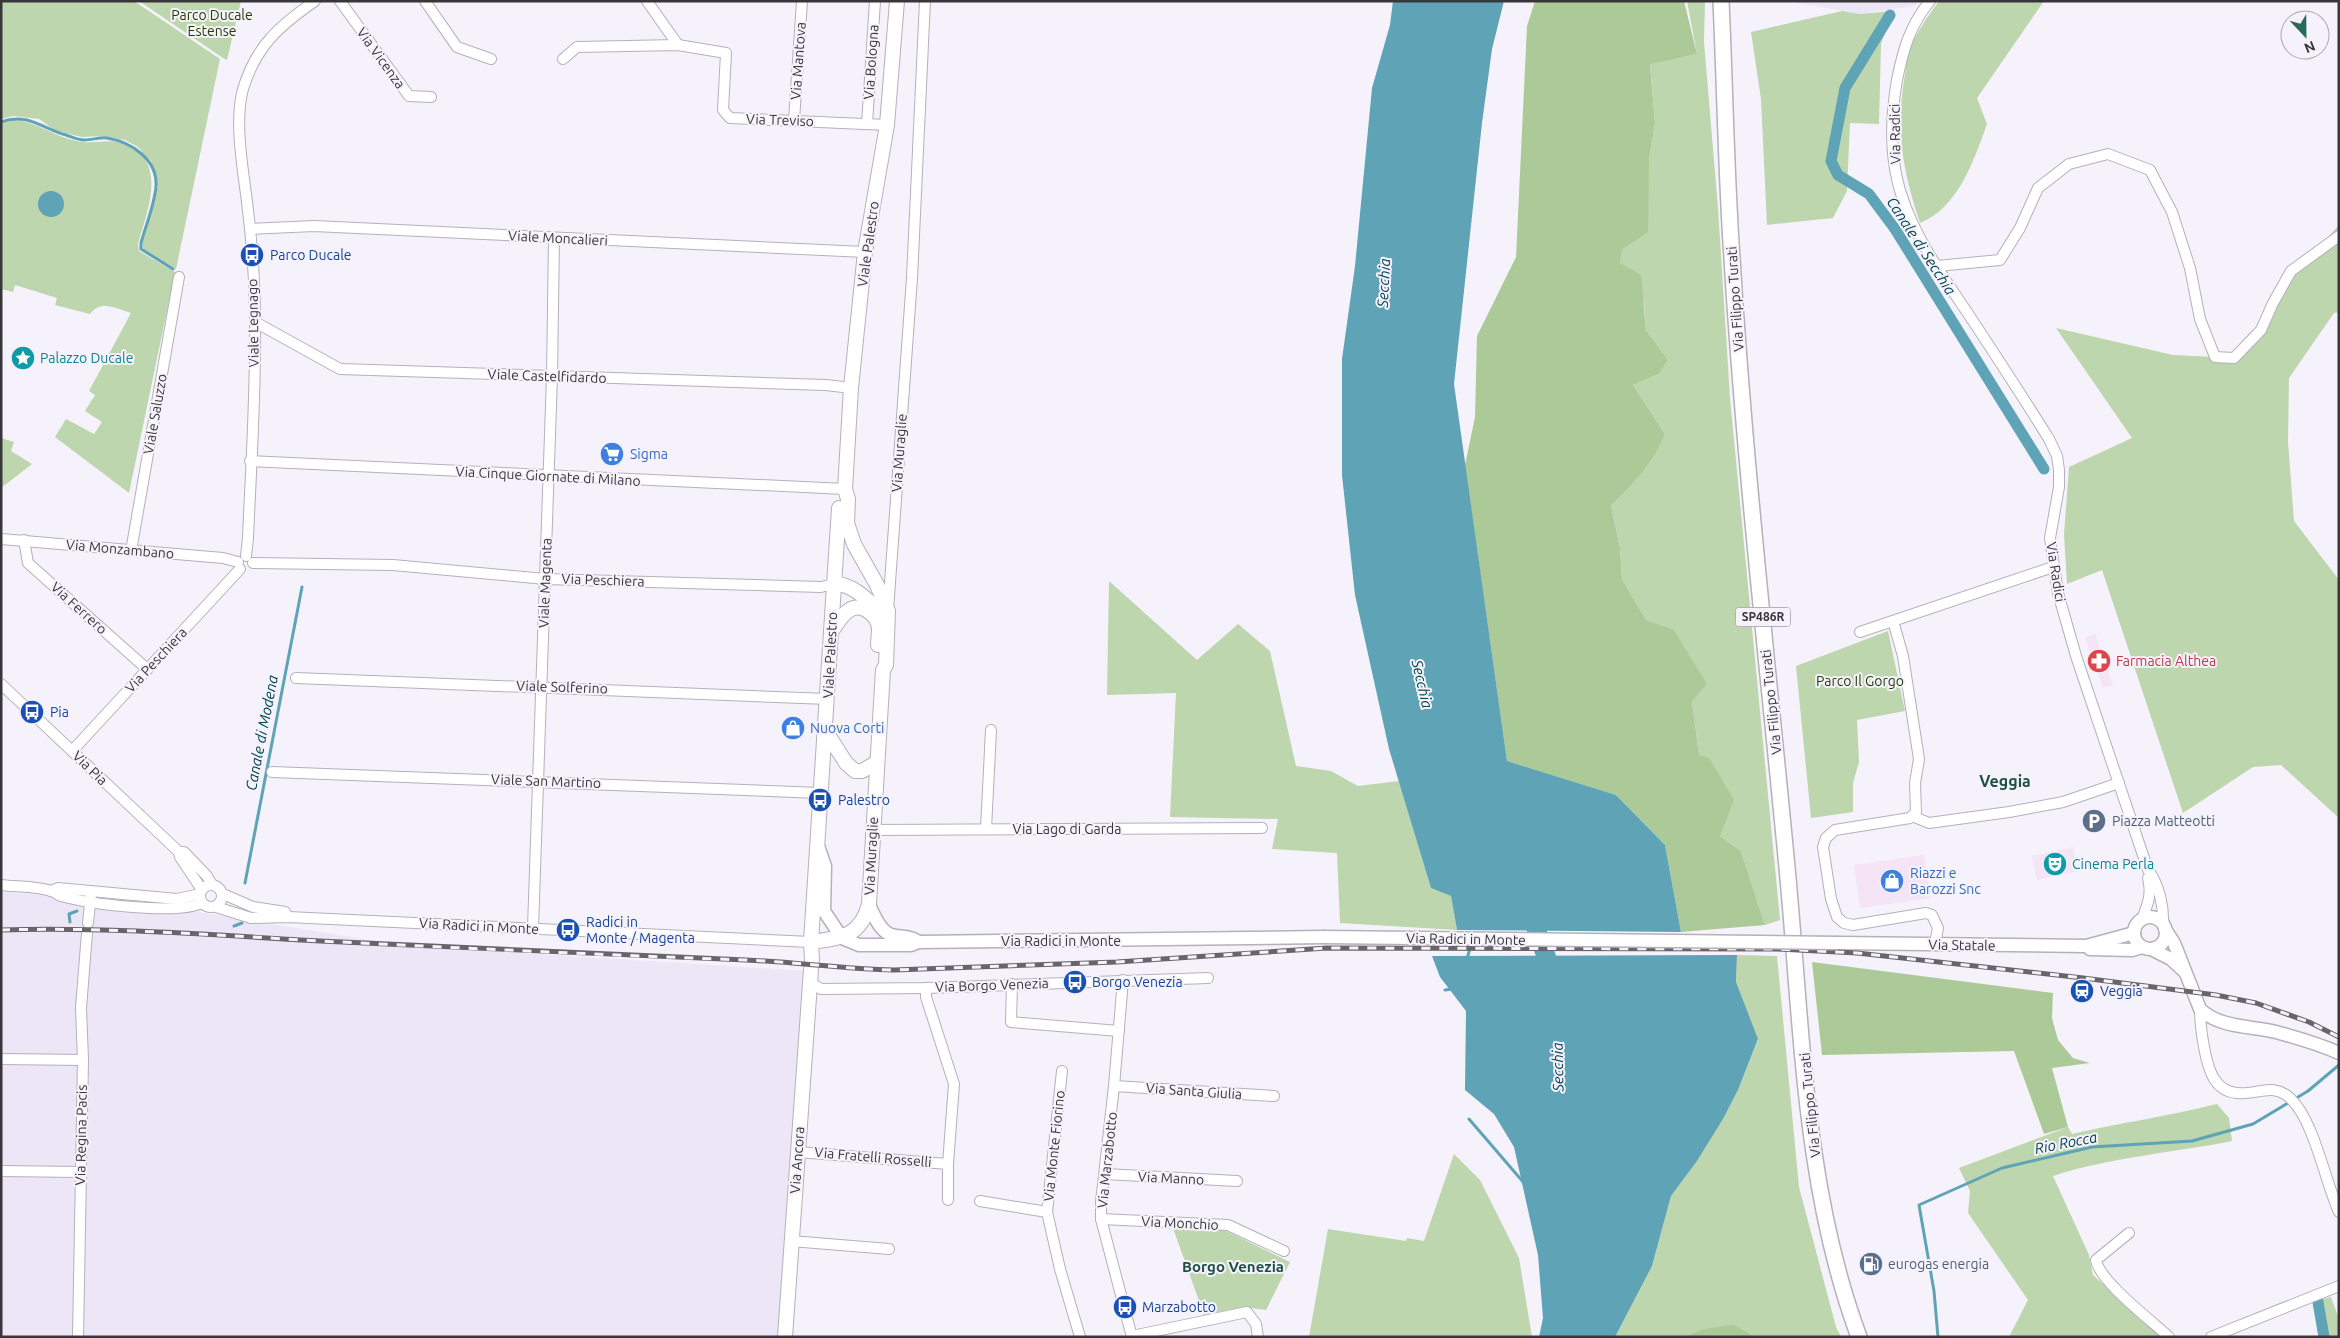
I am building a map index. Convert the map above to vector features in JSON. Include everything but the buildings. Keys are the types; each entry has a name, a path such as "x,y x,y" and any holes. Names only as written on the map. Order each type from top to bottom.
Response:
{"main road":[{"name":"Viale Palestro","path":"888,611 877,585 854,544 847,523 848,498 845,489 851,388 865,252 887,126 897,1"},
{"name":"Via Filippo Turati","path":"1721,1 1731,256 1744,418 1797,964 1807,1099 1828,1231 1858,1337"},
{"name":"Viale Palestro","path":"811,942 840,499 845,489"},
{"path":"834,584 840,584 858,592 879,611 883,625 881,668 883,670"},
{"path":"831,632 849,610 858,607 866,609 875,618 879,628 874,707 879,716"},
{"name":"Via Muraglie","path":"842,938 865,918 869,904 879,716 883,670 886,665 888,611"},
{"path":"825,730 850,767 862,771 876,763"},
{"name":"Via Radici in Monte","path":"811,942 842,938"},
{"name":"Via Ancora","path":"784,1337 811,971 811,942"}],"street":[{"name":"Viale Legnago","path":"244,562 248,538 255,322 250,229 239,134 242,92 250,67 264,44 287,21 315,1"},
{"name":"Via Vicenza","path":"340,1 409,96 431,97"},
{"path":"425,1 457,47 491,59"},
{"path":"647,1 678,45"},
{"name":"Via Mantova","path":"794,120 802,1"},
{"name":"Via Bologna","path":"867,124 875,1"},
{"name":"Via Muraglie","path":"888,611 912,278 925,1"},
{"name":"Via Radici","path":"1930,1 1917,17 1903,48 1895,92 1893,127 1896,174 1912,220 1937,266 2049,439 2057,456 2059,487 2050,538 2053,567 2061,606 2148,870"},
{"name":"Via Treviso","path":"563,59 576,47 678,45 726,53 724,110 730,118 887,126"},
{"path":"1937,266 2000,260 2020,228 2038,188 2069,164 2108,154 2150,170 2172,212 2190,268 2200,319 2215,357 2234,358 2261,330 2272,303 2291,271 2339,236"},
{"name":"Viale Moncalieri","path":"250,229 314,226 865,252"},
{"name":"Viale Magenta","path":"533,928 552,376 554,238"},
{"name":"Viale Saluzzo","path":"131,551 179,277"},
{"name":"Viale Castelfidardo","path":"255,322 340,369 826,385 851,388"},
{"name":"Via Cinque Giornate di Milano","path":"250,461 845,489"},
{"name":"Via Monzambano","path":"1,539 223,558 244,562"},
{"name":"Via Ferrero","path":"24,540 28,563 147,669"},
{"name":"Via Peschiera","path":"72,751 244,562 393,565 545,579 821,587 834,584"},
{"path":"1860,632 2053,567"},
{"path":"1892,621 1903,656 1919,760 1915,783 1917,805 1916,812 1912,816"},
{"name":"Viale Solferino","path":"296,678 540,686 828,699"},
{"name":"Via Pia","path":"1,684 179,852 201,895"},
{"path":"986,829 991,730"},
{"name":"Viale San Martino","path":"272,772 820,793"},
{"path":"1935,944 1938,928 1932,915 1926,913 1844,924 1837,917 1831,899 1823,847 1826,838 1835,830 1912,816 1929,823 2063,802 2119,783"},
{"name":"Via Lago di Garda","path":"873,830 1262,828"},
{"path":"817,843 824,866 824,911 842,938"},
{"name":"Via Pia","path":"179,852 184,852 207,876 212,885"},
{"path":"2148,870 2150,901 2142,919 2136,925 2134,933 2136,941 2171,959 2188,976"},
{"path":"2147,948 2161,944 2164,940 2161,904 2153,877 2148,870"},
{"name":"Via Radici in Monte","path":"1,885 51,891 59,895 90,896 157,908 194,906 201,895 212,885 219,887 223,894 253,907 285,912 288,917"},
{"path":"216,907 222,901 223,894"},
{"name":"Via Radici in Monte","path":"201,895 208,907 216,907 251,918 288,917 811,942"},
{"name":"Via Regina Pacis","path":"78,1337 81,1008 90,896"},
{"name":"Via Muraglie","path":"869,904 876,920 889,934 912,938 919,942"},
{"path":"2142,919 2151,917 2164,927 2174,943 2200,1009 2200,1025 2214,1080 2226,1091 2239,1094 2267,1089 2286,1094 2299,1108 2316,1148 2329,1190 2339,1212"},
{"name":"Via Statale","path":"1838,943 2086,946 2134,933"},
{"name":"Via Radici in Monte","path":"842,938 859,945 911,945 919,942 1324,937 1838,943"},
{"name":"Via Statale","path":"2086,946 2091,950 2147,948"},
{"name":"Via Borgo Venezia","path":"811,971 922,982 926,988 1208,978"},
{"name":"Via Marzabotto","path":"1122,980 1101,1219 1132,1336"},
{"path":"1012,984 1011,1022 1119,1031"},
{"path":"926,988 926,997 954,1084 948,1164 948,1200"},
{"path":"2200,1009 2216,1021 2275,1032 2339,1053"},
{"path":"1,1059 82,1060"},
{"name":"Via Monte Fiorino","path":"1062,1071 1047,1212 1060,1269 1080,1337"},
{"name":"Via Santa Giulia","path":"1114,1086 1274,1096"},
{"name":"Via Fratelli Rosselli","path":"798,1152 948,1164"},
{"path":"1,1171 80,1172"},
{"name":"Via Manno","path":"1105,1174 1238,1181"},
{"path":"980,1201 1047,1212"},
{"name":"Via Monchio","path":"1101,1219 1228,1225 1284,1251"},
{"path":"2129,1233 2100,1255 2096,1260 2097,1266 2116,1288 2169,1337"},
{"path":"791,1241 889,1249"},
{"path":"2211,1337 2339,1286"},
{"path":"1132,1336 1246,1312 1256,1324 1258,1337"}],"shaded area":[{"path":"1786,1 1919,1 1914,6 1860,14"},
{"name":"Farmacia Althea","path":"2095,634 2113,685 2103,688 2085,638"},
{"name":"Cinema Perla","path":"2073,847 2078,871 2037,880 2032,856"},
{"name":"Riazzi e Barozzi Snc","path":"1924,855 1930,898 1860,908 1854,865"},
{"path":"1,891 166,907 408,946 806,971 783,1337 1,1337"}],"green space":[{"path":"1,1 134,1 220,59 176,269 144,250 142,244 158,186 151,161 138,147 125,140 104,136 82,137 56,131 39,119 14,116 1,119"},
{"name":"Parco Ducale Estense","path":"139,1 241,1 227,60 223,58"},
{"path":"1535,1 1684,1 1697,54 1650,64 1655,123 1649,159 1648,232 1622,249 1620,263 1641,275 1646,330 1668,360 1659,374 1633,385 1665,434 1649,464 1611,506 1620,548 1622,579 1646,620 1673,629 1707,684 1692,701 1699,755 1709,758 1734,800 1720,836 1741,851 1765,925 1681,932 1665,845 1616,795 1507,761 1465,465 1475,417 1477,336 1516,257 1527,26"},
{"path":"1687,1 1705,1 1704,42 1718,208 1730,398 1780,920 1765,925 1741,851 1720,836 1699,755 1692,701 1673,629 1646,620 1622,579 1620,548 1611,506 1649,464 1665,434 1633,385 1659,374 1668,360 1646,330 1644,303 1620,263 1621,249 1649,159 1655,123 1650,63 1697,54"},
{"path":"1939,1 2044,1 1977,98 1987,124 1963,181 1945,206 1933,216 1920,223 1905,169 1901,136 1902,100 1909,50 1922,25"},
{"path":"1842,11 1860,14 1893,11 1881,44 1879,124 1850,123 1847,191 1833,218 1767,225 1761,99 1751,32"},
{"path":"15,120 34,124 75,141 112,141 122,143 137,151 146,161 151,173 150,202 138,244 139,251 175,272 129,493 55,437 66,419 94,434 102,422 85,411 95,395 89,391 131,313 104,306 94,309 90,314 55,305 57,298 15,285 13,292 1,289 1,124","holes":["46,193 58,193 63,199 62,211 55,216 47,216 39,203"]},
{"path":"2339,225 2339,312 2334,313 2289,378 2288,442 2294,521 2339,580 2339,818 2281,765 2253,767 2183,813 2102,570 2067,584 2064,534 2069,467 2132,438 2056,328 2173,355 2234,358 2261,330 2291,271 2314,253"},
{"path":"1,438 14,442 11,451 32,464 1,488"},
{"path":"1109,581 1197,660 1238,624 1270,651 1296,766 1331,771 1358,786 1399,781 1431,888 1451,896 1457,930 1340,923 1337,853 1272,849 1278,819 1170,817 1176,693 1107,695"},
{"name":"Parco Il Gorgo","path":"1888,631 1905,711 1857,720 1859,762 1853,783 1853,812 1811,818 1796,666"},
{"path":"1737,955 1777,956 1799,1187 1836,1327 1841,1337 1756,1337 1733,1324 1703,1329 1683,1337 1615,1337 1652,1266 1671,1196 1697,1161 1723,1119 1738,1090 1758,1040 1736,982"},
{"path":"1812,962 2053,993 2052,1018 2058,1040 2073,1058 2090,1063 2052,1068 2068,1127 2044,1134 2014,1051 1822,1055"},
{"path":"2217,1104 2229,1118 2232,1141 2097,1164 2053,1176 2089,1255 2093,1275 2161,1337 2009,1337 2028,1300 1968,1213 1970,1191 1959,1168 2068,1127 2072,1134"},
{"path":"1454,1154 1480,1180 1519,1258 1532,1337 1309,1337 1328,1229 1406,1241 1407,1238 1424,1241"},
{"path":"1173,1228 1222,1229 1290,1262 1266,1310 1243,1307 1204,1315"},
{"path":"2331,1297 2339,1319 2339,1337 2327,1337 2322,1299"},
{"path":"1733,1324 1756,1337 1683,1337 1703,1329"}],"water":[{"path":"1393,1 1504,1 1492,49 1482,123 1454,384 1507,761 1616,795 1665,845 1681,932 1457,930 1451,896 1431,888 1389,749 1355,595 1342,475 1342,359 1355,266 1372,88 1390,25"},
{"path":"51,191 60,195 64,204 60,213 51,217 42,213 38,204 42,195"},
{"path":"1737,955 1736,982 1758,1039 1738,1090 1723,1119 1697,1161 1671,1196 1652,1266 1615,1337 1539,1337 1543,1318 1538,1255 1514,1147 1494,1114 1465,1090 1466,1011 1440,977 1432,956"}],"waterway":[{"name":"Canale di Secchia","path":"1890,15 1845,88 1831,161 1838,175 1869,194 1895,229 2044,469"},
{"path":"1,122 11,119 27,120 80,140 107,138 125,143 134,148 148,160 153,168 156,187 141,249 173,269"},
{"name":"Canale di Modena","path":"245,883 302,587"},
{"name":"Canale di Modena","path":"70,922 69,914 77,911"},
{"name":"Secchia","path":"1522,913 1534,923 1554,978"},
{"name":"Canale di Modena","path":"234,926 242,923"},
{"path":"1467,959 1472,941"},
{"path":"1445,990 1452,989"},
{"name":"Rio Rocca","path":"1938,1337 1934,1291 1919,1205 2002,1168 2092,1147 2192,1141 2253,1124 2308,1091 2339,1065"},
{"path":"1469,1119 1524,1183"},
{"name":"Canale di Secchia","path":"2318,1302 2324,1337"}],"railway":[{"path":"1,930 161,932 480,949 746,960 894,970 1117,962 1327,948 1777,949 1857,953 2216,995 2256,1003 2309,1022 2339,1037"}],"place":[{"name":"Parco Ducale","path":"252,255"},
{"name":"Palazzo Ducale","path":"23,358"},
{"name":"Sigma","path":"612,454"},
{"name":"Farmacia Althea","path":"2099,661"},
{"name":"Pia","path":"32,712"},
{"name":"Nuova Corti","path":"793,728"},
{"name":"Palestro","path":"820,800"},
{"name":"Piazza Matteotti","path":"2094,821"},
{"name":"Cinema Perla","path":"2055,864"},
{"name":"Riazzi e Barozzi Snc","path":"1892,881"},
{"name":"Radici in Monte / Magenta","path":"568,930"},
{"name":"Borgo Venezia","path":"1075,982"},
{"name":"Veggia","path":"2082,991"},
{"name":"eurogas energia","path":"1871,1264"},
{"name":"Marzabotto","path":"1125,1307"}],"district":[{"name":"Veggia","path":"2005,781"},
{"name":"Borgo Venezia","path":"1233,1267"}]}
